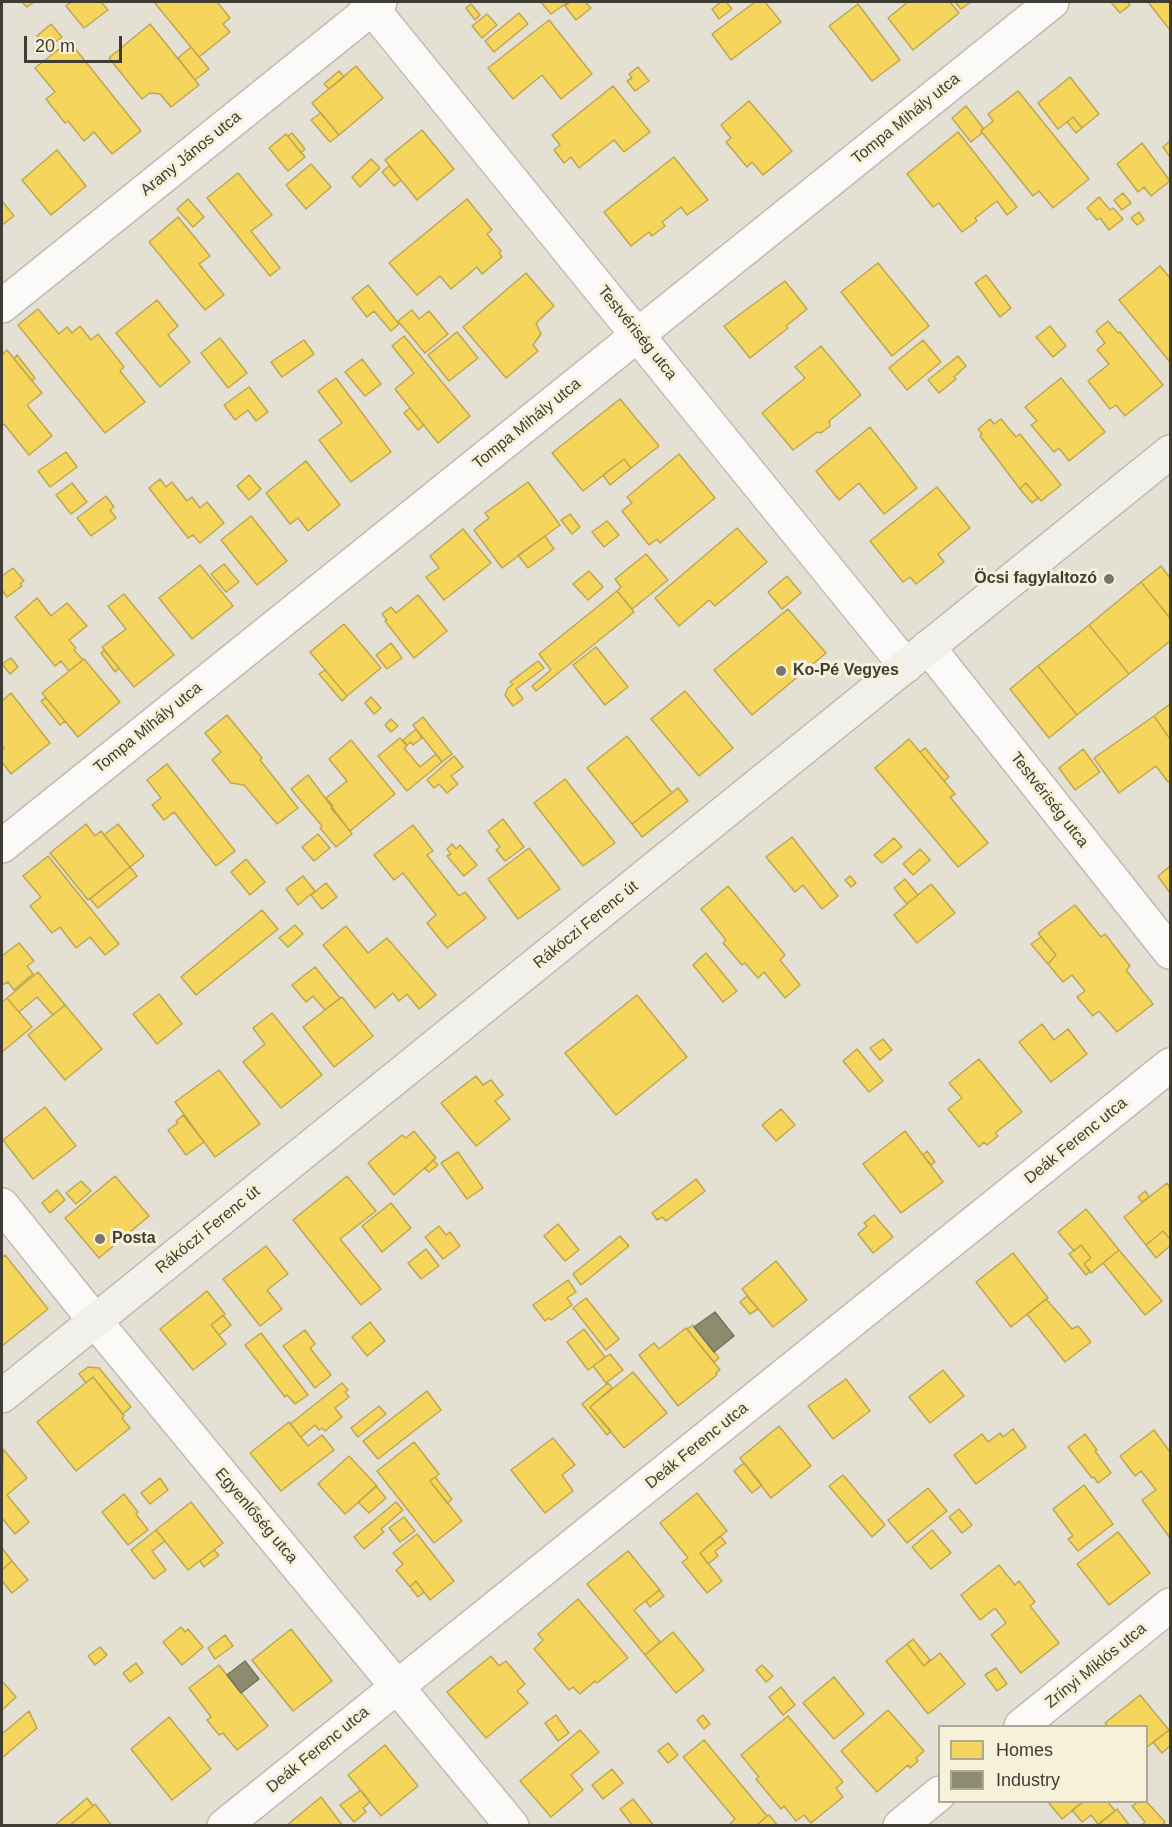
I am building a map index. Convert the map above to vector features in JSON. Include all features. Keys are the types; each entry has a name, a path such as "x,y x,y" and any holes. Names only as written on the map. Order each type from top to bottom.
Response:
{"street":[{"name":"Tompa Mihály utca","path":"2,846 1052,2"},
{"name":"Testvériség utca","path":"373,4 638,334 1170,952"},
{"name":"Arany János utca","path":"2,306 373,4"},
{"name":"Rákóczi Ferenc út","path":"2,1396 1170,452"},
{"name":"Deák Ferenc utca","path":"224,1826 1170,1065"},
{"name":"Egyenlőség utca","path":"2,1205 512,1826"},
{"name":"Zrínyi Miklós utca","path":"1022,1725 1170,1605"},
{"path":"900,1826 938,1794"}],"building: Homes":[{"path":"22,2 34,2 27,7"},
{"path":"71,2 101,2 108,10 84,28 66,6"},
{"path":"154,2 217,2 230,18 223,24 230,32 199,57"},
{"path":"541,2 568,2 551,14"},
{"path":"570,2 585,2 591,8 576,20 565,6"},
{"path":"721,2 726,2 732,9 719,19 712,9"},
{"path":"755,2 765,2 781,22 731,60 712,34"},
{"path":"908,2 950,2 959,13 913,50 888,18"},
{"path":"955,2 971,2 961,9"},
{"path":"1111,2 1128,2 1130,5 1120,13"},
{"path":"1148,2 1170,2 1170,30"},
{"path":"471,4 480,15 475,20 466,8"},
{"path":"858,4 900,60 872,81 829,26"},
{"path":"519,13 528,24 494,52 485,41"},
{"path":"487,14 497,25 482,38 472,26"},
{"path":"549,20 592,74 561,99 542,75 513,99 488,68"},
{"path":"51,24 62,37 47,48 37,36"},
{"path":"150,24 199,85 171,107 160,94 150,93 142,99 109,58"},
{"path":"69,41 141,131 112,154 94,132 84,141 68,121 65,123 46,99 55,92 35,68"},
{"path":"191,47 209,69 195,80 178,58"},
{"path":"356,66 383,98 339,135 312,103"},
{"path":"638,67 649,81 635,91 627,81 632,78 629,74"},
{"path":"339,71 344,77 329,89 324,84"},
{"path":"1070,77 1099,114 1082,128 1073,117 1058,129 1038,103"},
{"path":"613,86 650,132 624,152 614,140 579,168 571,157 564,163 554,150 560,145 552,135"},
{"path":"1018,91 1089,179 1053,208 1039,191 1033,196 981,131 993,121 988,114"},
{"path":"749,101 792,151 763,175 752,162 747,167 726,142 731,138 721,125"},
{"path":"966,106 983,128 982,133 971,142 952,118"},
{"path":"321,113 339,135 330,142 311,120"},
{"path":"1073,117 1082,128 1076,133 1067,122"},
{"path":"422,130 454,169 417,200 385,160"},
{"path":"958,132 1017,207 1007,215 997,201 975,218 977,221 962,232 939,203 933,207 907,174"},
{"path":"292,133 305,149 301,153 288,136"},
{"path":"286,134 305,157 288,171 269,148"},
{"path":"1170,141 1170,157 1163,147"},
{"path":"1142,143 1170,181 1151,196 1144,187 1138,192 1117,164"},
{"path":"57,150 86,186 51,215 22,180"},
{"path":"674,157 708,200 687,215 681,207 662,222 665,226 652,236 649,232 631,246 604,212"},
{"path":"371,159 380,168 360,187 352,177"},
{"path":"311,164 331,187 306,209 286,185"},
{"path":"389,166 401,180 394,186 382,172"},
{"path":"238,173 272,215 251,231 280,268 270,276 207,198"},
{"path":"1123,193 1131,203 1122,210 1114,200"},
{"path":"1099,197 1110,210 1113,208 1123,219 1109,230 1100,218 1097,220 1087,208"},
{"path":"188,199 204,217 193,227 177,209"},
{"path":"467,199 492,230 487,234 501,251 499,253 502,257 482,274 477,267 451,289 440,276 417,295 389,263"},
{"path":"2,201 14,216 2,225"},
{"path":"1139,212 1144,220 1137,225 1131,218"},
{"path":"178,217 210,256 199,264 224,295 205,310 149,242"},
{"path":"878,263 929,326 892,356 841,292"},
{"path":"1160,266 1170,278 1170,362 1119,300"},
{"path":"526,273 554,306 536,323 541,334 533,345 538,351 506,378 463,327"},
{"path":"986,275 1011,308 1000,317 975,283"},
{"path":"785,281 807,309 786,326 788,328 750,358 724,326"},
{"path":"368,285 399,324 391,331 374,311 367,317 352,298"},
{"path":"157,300 178,326 168,335 190,362 160,387 116,333"},
{"path":"38,309 59,334 67,327 72,333 80,326 91,340 98,334 124,367 120,371 145,402 105,433 18,325"},
{"path":"412,310 419,319 429,311 448,334 425,353 398,321"},
{"path":"1108,321 1118,333 1120,332 1163,385 1125,416 1116,405 1110,409 1088,381 1109,364 1097,350 1105,343 1096,331"},
{"path":"1050,326 1066,346 1053,357 1036,337"},
{"path":"457,332 478,358 449,381 428,355"},
{"path":"404,336 470,416 438,443 395,389 414,373 392,346"},
{"path":"220,338 247,373 228,388 201,353"},
{"path":"304,340 314,354 282,377 271,362"},
{"path":"923,340 941,362 907,390 889,368"},
{"path":"821,346 861,395 829,421 830,426 821,433 817,432 793,450 762,413 805,378 795,367"},
{"path":"7,350 42,393 27,405 52,436 29,455 4,424 2,426 2,355"},
{"path":"17,355 35,378 32,381 14,359"},
{"path":"958,356 966,366 954,377 956,379 939,393 928,380"},
{"path":"362,359 381,384 365,396 345,372"},
{"path":"336,378 391,452 351,482 319,440 342,423 318,391"},
{"path":"1061,378 1105,432 1069,461 1059,448 1054,452 1031,425 1037,421 1025,407"},
{"path":"249,387 268,412 256,421 248,410 235,420 224,405"},
{"path":"620,399 659,446 631,468 624,459 583,491 552,453"},
{"path":"410,408 424,425 418,430 404,413"},
{"path":"990,419 994,424 1001,419 1016,437 1020,434 1061,485 1041,501 1026,483 1020,489 980,436 982,434 978,429"},
{"path":"870,427 917,488 884,514 859,483 839,500 816,471"},
{"path":"66,452 77,467 50,487 38,471"},
{"path":"679,454 715,498 660,543 657,539 649,545 622,511 632,503 627,497"},
{"path":"624,459 631,468 610,485 603,475"},
{"path":"306,461 340,505 308,531 298,518 290,524 266,493"},
{"path":"249,475 261,489 249,500 237,486"},
{"path":"160,479 166,487 172,482 187,501 192,497 200,508 207,502 224,523 200,543 193,535 188,538 149,488"},
{"path":"528,482 560,525 502,568 474,530 489,518 485,513"},
{"path":"72,483 87,502 71,514 56,495"},
{"path":"1026,483 1038,498 1032,503 1020,489"},
{"path":"937,487 970,528 938,554 944,562 916,584 910,577 903,582 870,541"},
{"path":"106,496 114,507 110,510 116,518 91,536 77,518"},
{"path":"570,514 580,527 572,534 561,520"},
{"path":"251,516 287,561 257,585 221,540"},
{"path":"607,521 619,535 604,547 592,532"},
{"path":"737,528 767,562 715,606 709,600 679,626 655,598"},
{"path":"463,529 491,563 444,600 426,577 439,568 430,556"},
{"path":"545,536 554,549 528,568 518,555"},
{"path":"646,554 668,580 632,609 617,591 621,587 615,579"},
{"path":"224,564 239,582 226,592 211,574"},
{"path":"200,565 233,606 192,639 159,598"},
{"path":"1161,566 1170,578 1170,618 1141,582"},
{"path":"13,568 24,581 20,584 22,586 7,597 2,590 2,576"},
{"path":"589,571 603,587 588,600 573,584"},
{"path":"787,576 801,593 782,609 768,592"},
{"path":"1141,582 1170,618 1170,641 1129,674 1089,625"},
{"path":"617,591 634,612 536,691 532,686 551,670 539,654"},
{"path":"124,594 174,655 134,687 102,647 126,629 108,606"},
{"path":"418,595 447,631 414,658 382,614 391,607 396,613"},
{"path":"37,598 51,616 67,603 87,626 69,640 83,660 69,671 61,661 55,666 15,617"},
{"path":"788,609 826,653 752,715 714,670"},
{"path":"344,624 381,668 347,696 310,652"},
{"path":"1089,625 1129,674 1077,715 1038,666"},
{"path":"391,643 402,658 387,669 376,655"},
{"path":"596,647 628,687 605,705 573,665"},
{"path":"104,650 119,668 115,672 101,653"},
{"path":"11,658 18,667 10,674 2,664"},
{"path":"84,659 120,702 78,737 42,693"},
{"path":"538,661 544,668 516,689 523,699 513,706 505,695 513,684 510,682"},
{"path":"1038,666 1077,715 1049,738 1010,689"},
{"path":"325,670 347,696 342,701 319,674"},
{"path":"685,691 733,748 699,776 651,719"},
{"path":"11,693 50,743 11,774 2,762 2,749 4,748 2,745 2,701"},
{"path":"371,697 381,708 374,714 365,703"},
{"path":"46,698 65,721 60,725 41,701"},
{"path":"1170,704 1170,739 1154,716"},
{"path":"227,715 298,808 277,824 244,785 231,783 212,760 221,752 205,733"},
{"path":"1154,716 1170,739 1170,781 1168,782 1156,766 1119,793 1094,758"},
{"path":"423,717 452,754 442,762 413,725"},
{"path":"391,719 398,726 391,732 385,725"},
{"path":"416,729 422,738 413,745 411,742 407,745 403,740"},
{"path":"627,736 672,793 632,824 587,768"},
{"path":"400,738 407,746 404,748 420,767 436,754 442,762 407,791 378,756"},
{"path":"909,739 955,794 950,797 988,843 958,867 875,768"},
{"path":"351,740 395,794 350,831 331,808 333,806 326,798 347,781 329,759"},
{"path":"925,748 949,777 944,781 920,752"},
{"path":"1083,749 1100,772 1075,790 1059,768"},
{"path":"454,756 463,767 451,776 458,784 447,793 439,784 434,788 427,780"},
{"path":"167,764 235,851 216,866 174,812 164,820 152,805 161,798 147,780"},
{"path":"308,775 352,834 336,847 320,828 322,826 291,789"},
{"path":"565,779 615,843 583,866 534,803"},
{"path":"678,788 688,801 642,837 632,824"},
{"path":"503,819 524,847 505,861 496,850 500,847 488,831"},
{"path":"86,824 95,836 101,831 130,867 88,900 50,853"},
{"path":"118,824 144,856 130,867 104,835"},
{"path":"413,825 433,851 427,855 459,896 465,892 486,918 447,948 427,923 436,915 403,873 394,880 374,855"},
{"path":"318,834 330,848 314,861 302,847"},
{"path":"792,837 838,896 822,909 803,885 795,892 766,857"},
{"path":"894,838 902,847 882,863 874,855"},
{"path":"452,844 456,849 460,845 477,865 464,876 447,856 451,854 447,849"},
{"path":"529,848 560,889 518,919 488,879"},
{"path":"920,849 930,860 913,875 903,864"},
{"path":"48,856 119,944 105,955 90,937 76,948 60,927 52,933 30,906 41,897 23,876"},
{"path":"246,859 265,882 250,895 231,872"},
{"path":"1170,866 1170,893 1158,876"},
{"path":"130,867 137,876 98,908 90,899"},
{"path":"303,876 315,891 298,905 286,889"},
{"path":"850,876 856,883 851,887 845,880"},
{"path":"905,879 918,895 907,904 894,888"},
{"path":"326,883 337,897 322,909 311,895"},
{"path":"931,884 955,913 917,943 894,915"},
{"path":"728,886 785,955 780,960 800,985 785,998 764,972 758,978 745,963 742,965 723,943 726,940 701,909"},
{"path":"1075,905 1101,937 1105,934 1130,966 1126,970 1153,1004 1117,1032 1099,1011 1093,1016 1077,997 1085,991 1072,975 1063,982 1048,964 1056,955 1038,933"},
{"path":"262,910 278,929 196,995 181,977"},
{"path":"295,925 303,934 288,947 279,938"},
{"path":"346,926 368,953 387,938 436,995 419,1009 407,994 399,1001 393,993 375,1008 323,945"},
{"path":"1041,937 1056,955 1048,964 1031,944"},
{"path":"19,943 34,961 27,966 33,974 14,990 8,982 2,985 2,956"},
{"path":"706,953 737,991 723,1002 693,965"},
{"path":"315,967 340,998 325,1010 313,996 306,1002 292,985"},
{"path":"38,972 65,1005 53,1015 37,997 19,1012 7,998"},
{"path":"159,994 182,1024 157,1044 133,1014"},
{"path":"637,995 687,1057 616,1115 565,1053"},
{"path":"342,997 373,1036 334,1067 303,1027"},
{"path":"7,998 32,1027 2,1052 2,1002"},
{"path":"65,1005 102,1049 65,1080 28,1035"},
{"path":"272,1013 322,1075 281,1108 243,1062 265,1044 253,1028"},
{"path":"1042,1024 1054,1040 1068,1029 1087,1054 1051,1082 1019,1042"},
{"path":"883,1039 892,1050 880,1060 870,1048"},
{"path":"857,1049 883,1081 869,1092 843,1061"},
{"path":"979,1059 1022,1112 995,1133 998,1136 987,1145 984,1142 979,1147 948,1109 962,1098 949,1083"},
{"path":"219,1070 260,1124 215,1157 175,1102"},
{"path":"476,1076 483,1085 491,1080 503,1095 495,1101 510,1119 476,1146 441,1103"},
{"path":"45,1107 76,1146 33,1179 3,1140"},
{"path":"781,1109 795,1125 776,1141 762,1125"},
{"path":"183,1115 204,1142 186,1155 168,1130 178,1123 176,1121"},
{"path":"414,1131 436,1158 394,1195 368,1163 402,1135 406,1138"},
{"path":"905,1131 943,1182 901,1213 863,1164"},
{"path":"927,1151 935,1162 931,1165 923,1155"},
{"path":"458,1152 483,1188 467,1199 441,1163"},
{"path":"433,1160 438,1165 429,1172 425,1169"},
{"path":"115,1176 149,1216 99,1258 65,1218"},
{"path":"347,1176 376,1211 340,1239 381,1289 361,1305 293,1220"},
{"path":"696,1179 705,1191 666,1221 662,1217 657,1220 652,1213"},
{"path":"81,1181 91,1191 76,1204 66,1193"},
{"path":"1167,1183 1170,1188 1170,1239 1163,1231 1146,1245 1124,1217"},
{"path":"57,1190 65,1200 50,1213 42,1203"},
{"path":"1145,1191 1149,1197 1142,1202 1138,1197"},
{"path":"391,1203 411,1228 382,1252 362,1226"},
{"path":"1086,1209 1119,1250 1091,1273 1084,1264 1091,1258 1081,1245 1074,1251 1058,1232"},
{"path":"874,1215 893,1237 873,1253 858,1234 867,1226 864,1223"},
{"path":"558,1224 579,1250 565,1261 544,1236"},
{"path":"439,1226 446,1235 450,1232 460,1246 443,1259 425,1237"},
{"path":"1163,1231 1170,1239 1170,1246 1156,1258 1146,1245"},
{"path":"620,1236 629,1246 581,1285 573,1274"},
{"path":"1081,1245 1091,1258 1084,1264 1090,1271 1086,1275 1069,1254"},
{"path":"266,1246 288,1274 267,1290 282,1309 260,1326 223,1279"},
{"path":"426,1249 439,1266 421,1279 408,1263"},
{"path":"1119,1250 1162,1301 1145,1315 1103,1263"},
{"path":"1013,1253 1048,1298 1011,1327 976,1282"},
{"path":"5,1255 48,1309 2,1346 2,1258"},
{"path":"776,1261 807,1300 773,1327 742,1289"},
{"path":"568,1280 576,1292 567,1298 572,1305 551,1320 549,1318 545,1321 533,1305"},
{"path":"207,1291 225,1314 211,1325 226,1344 193,1370 160,1329"},
{"path":"747,1296 758,1309 750,1314 740,1302"},
{"path":"586,1298 619,1339 606,1350 573,1308"},
{"path":"1046,1299 1072,1329 1078,1326 1091,1342 1065,1362 1027,1314"},
{"path":"223,1315 231,1325 219,1335 211,1325"},
{"path":"370,1322 385,1341 367,1356 352,1337"},
{"path":"693,1325 719,1358 714,1362 687,1329"},
{"path":"686,1328 720,1370 716,1373 717,1375 678,1406 639,1355 654,1343 659,1349"},
{"path":"584,1329 605,1357 588,1370 567,1342"},
{"path":"305,1330 315,1344 310,1348 331,1375 315,1388 283,1346"},
{"path":"261,1333 308,1395 295,1404 287,1395 285,1397 245,1345"},
{"path":"610,1354 623,1370 606,1383 593,1366"},
{"path":"88,1367 99,1368 131,1407 123,1414 93,1377 86,1383 79,1374"},
{"path":"943,1370 964,1396 930,1423 909,1397"},
{"path":"633,1372 667,1413 624,1448 590,1407"},
{"path":"93,1377 124,1416 122,1418 130,1428 76,1471 37,1422"},
{"path":"846,1379 870,1411 833,1439 808,1406"},
{"path":"342,1383 348,1390 345,1392 349,1397 335,1408 342,1417 325,1431 322,1428 319,1430 315,1425 301,1437 290,1424"},
{"path":"608,1383 612,1388 590,1407 611,1431 607,1435 582,1404"},
{"path":"427,1391 441,1410 378,1459 363,1441"},
{"path":"379,1406 386,1414 358,1437 351,1428"},
{"path":"289,1422 308,1446 322,1435 334,1450 281,1491 250,1453"},
{"path":"779,1426 811,1466 771,1498 740,1458"},
{"path":"1013,1429 1026,1447 976,1484 954,1455 982,1434 988,1442 1000,1433 1003,1437"},
{"path":"1154,1430 1170,1452 1170,1538 1142,1500 1156,1490 1141,1471 1135,1476 1120,1456"},
{"path":"1085,1434 1111,1473 1098,1483 1068,1447"},
{"path":"553,1438 575,1465 562,1475 573,1491 545,1513 511,1470"},
{"path":"414,1442 439,1474 430,1481 462,1521 434,1543 377,1471"},
{"path":"3,1449 27,1478 7,1495 29,1522 15,1534 2,1518"},
{"path":"349,1456 377,1486 345,1514 318,1484"},
{"path":"744,1463 762,1485 752,1493 734,1471"},
{"path":"843,1475 885,1525 872,1537 829,1486"},
{"path":"435,1477 452,1499 447,1503 430,1481"},
{"path":"160,1478 168,1490 150,1504 141,1493"},
{"path":"1084,1485 1113,1524 1078,1551 1068,1539 1073,1536 1053,1509"},
{"path":"376,1486 386,1498 369,1513 358,1502"},
{"path":"928,1488 947,1511 907,1543 888,1520"},
{"path":"697,1493 727,1531 700,1553 722,1581 707,1593 682,1562 688,1558 660,1523"},
{"path":"124,1494 148,1530 128,1545 102,1512"},
{"path":"191,1502 223,1543 188,1570 156,1530"},
{"path":"396,1502 403,1510 381,1529 384,1532 364,1549 354,1537"},
{"path":"959,1509 972,1525 962,1533 949,1517"},
{"path":"404,1517 415,1531 400,1542 389,1528"},
{"path":"156,1530 165,1541 152,1551 166,1570 154,1579 131,1550"},
{"path":"932,1530 951,1553 931,1569 912,1547"},
{"path":"1118,1532 1150,1573 1109,1605 1077,1564"},
{"path":"417,1534 454,1581 430,1600 416,1581 410,1587 396,1570 403,1564 393,1553"},
{"path":"720,1536 726,1543 715,1551 718,1556 708,1564 700,1553"},
{"path":"2,1548 12,1561 2,1570"},
{"path":"214,1550 219,1555 204,1567 200,1561"},
{"path":"628,1551 660,1590 634,1610 660,1642 645,1655 587,1584"},
{"path":"12,1561 28,1580 12,1593 2,1581 2,1570"},
{"path":"999,1565 1015,1585 1019,1581 1035,1602 1030,1606 1059,1643 1021,1673 991,1635 1006,1623 995,1608 980,1620 961,1595"},
{"path":"416,1581 424,1592 418,1597 410,1587"},
{"path":"659,1590 664,1596 650,1607 646,1601"},
{"path":"578,1599 628,1658 580,1694 573,1687 569,1690 534,1649 543,1640 538,1634"},
{"path":"181,1627 185,1632 188,1629 203,1647 182,1665 163,1642"},
{"path":"291,1629 332,1681 293,1711 252,1660"},
{"path":"673,1632 704,1670 676,1693 645,1655"},
{"path":"225,1635 233,1646 215,1659 208,1648"},
{"path":"913,1639 930,1660 924,1666 907,1644"},
{"path":"907,1644 924,1666 940,1653 965,1684 928,1714 886,1661"},
{"path":"100,1647 107,1655 95,1665 88,1656"},
{"path":"491,1656 499,1666 506,1661 525,1684 517,1691 528,1703 486,1738 447,1692"},
{"path":"136,1663 143,1673 130,1682 123,1673"},
{"path":"219,1665 268,1726 237,1750 223,1733 219,1735 207,1720 211,1717 189,1688"},
{"path":"762,1665 773,1676 766,1682 756,1670"},
{"path":"996,1668 1007,1684 997,1691 985,1675"},
{"path":"834,1677 864,1714 834,1739 803,1703"},
{"path":"2,1681 16,1697 2,1710"},
{"path":"781,1687 795,1705 783,1715 769,1697"},
{"path":"1140,1695 1169,1730 1148,1746 1148,1725 1107,1725 1105,1723"},
{"path":"888,1710 924,1751 910,1768 908,1765 877,1792 841,1751"},
{"path":"29,1711 37,1728 2,1758 2,1734"},
{"path":"556,1715 569,1733 558,1741 545,1723"},
{"path":"703,1715 710,1724 704,1729 697,1720"},
{"path":"788,1716 843,1782 836,1788 843,1797 811,1823 804,1815 796,1821 784,1806 781,1809 756,1779 759,1777 741,1755"},
{"path":"169,1717 211,1769 172,1800 131,1749"},
{"path":"580,1730 599,1752 571,1775 583,1790 551,1817 520,1781"},
{"path":"1169,1730 1170,1746 1162,1753 1153,1742"},
{"path":"704,1740 767,1816 756,1826 728,1826 735,1819 683,1757"},
{"path":"668,1743 678,1755 668,1763 658,1751"},
{"path":"385,1745 418,1786 381,1816 348,1775"},
{"path":"612,1769 623,1783 603,1799 592,1785"},
{"path":"361,1790 370,1802 363,1808 366,1812 354,1822 340,1805"},
{"path":"321,1797 343,1826 286,1826"},
{"path":"87,1798 93,1806 69,1826 54,1826"},
{"path":"633,1799 654,1826 633,1826 620,1809"},
{"path":"1049,1803 1082,1803 1062,1819"},
{"path":"1082,1803 1109,1803 1115,1811 1098,1824 1091,1815 1082,1822 1072,1810"},
{"path":"1136,1803 1148,1803 1165,1822 1161,1826 1141,1826 1145,1822 1132,1806"},
{"path":"95,1804 112,1826 69,1826 93,1806"},
{"path":"1117,1809 1130,1826 1097,1826 1115,1811"},
{"path":"769,1815 778,1826 756,1826 767,1816"}],"building: Industry":[{"path":"715,1312 734,1336 714,1352 694,1327"},
{"path":"245,1661 259,1679 241,1693 227,1675"}],"place":[{"name":"Öcsi fagylaltozó","path":"1109,579"},
{"name":"Ko-Pé Vegyes","path":"781,671"},
{"name":"Posta","path":"100,1239"}]}
